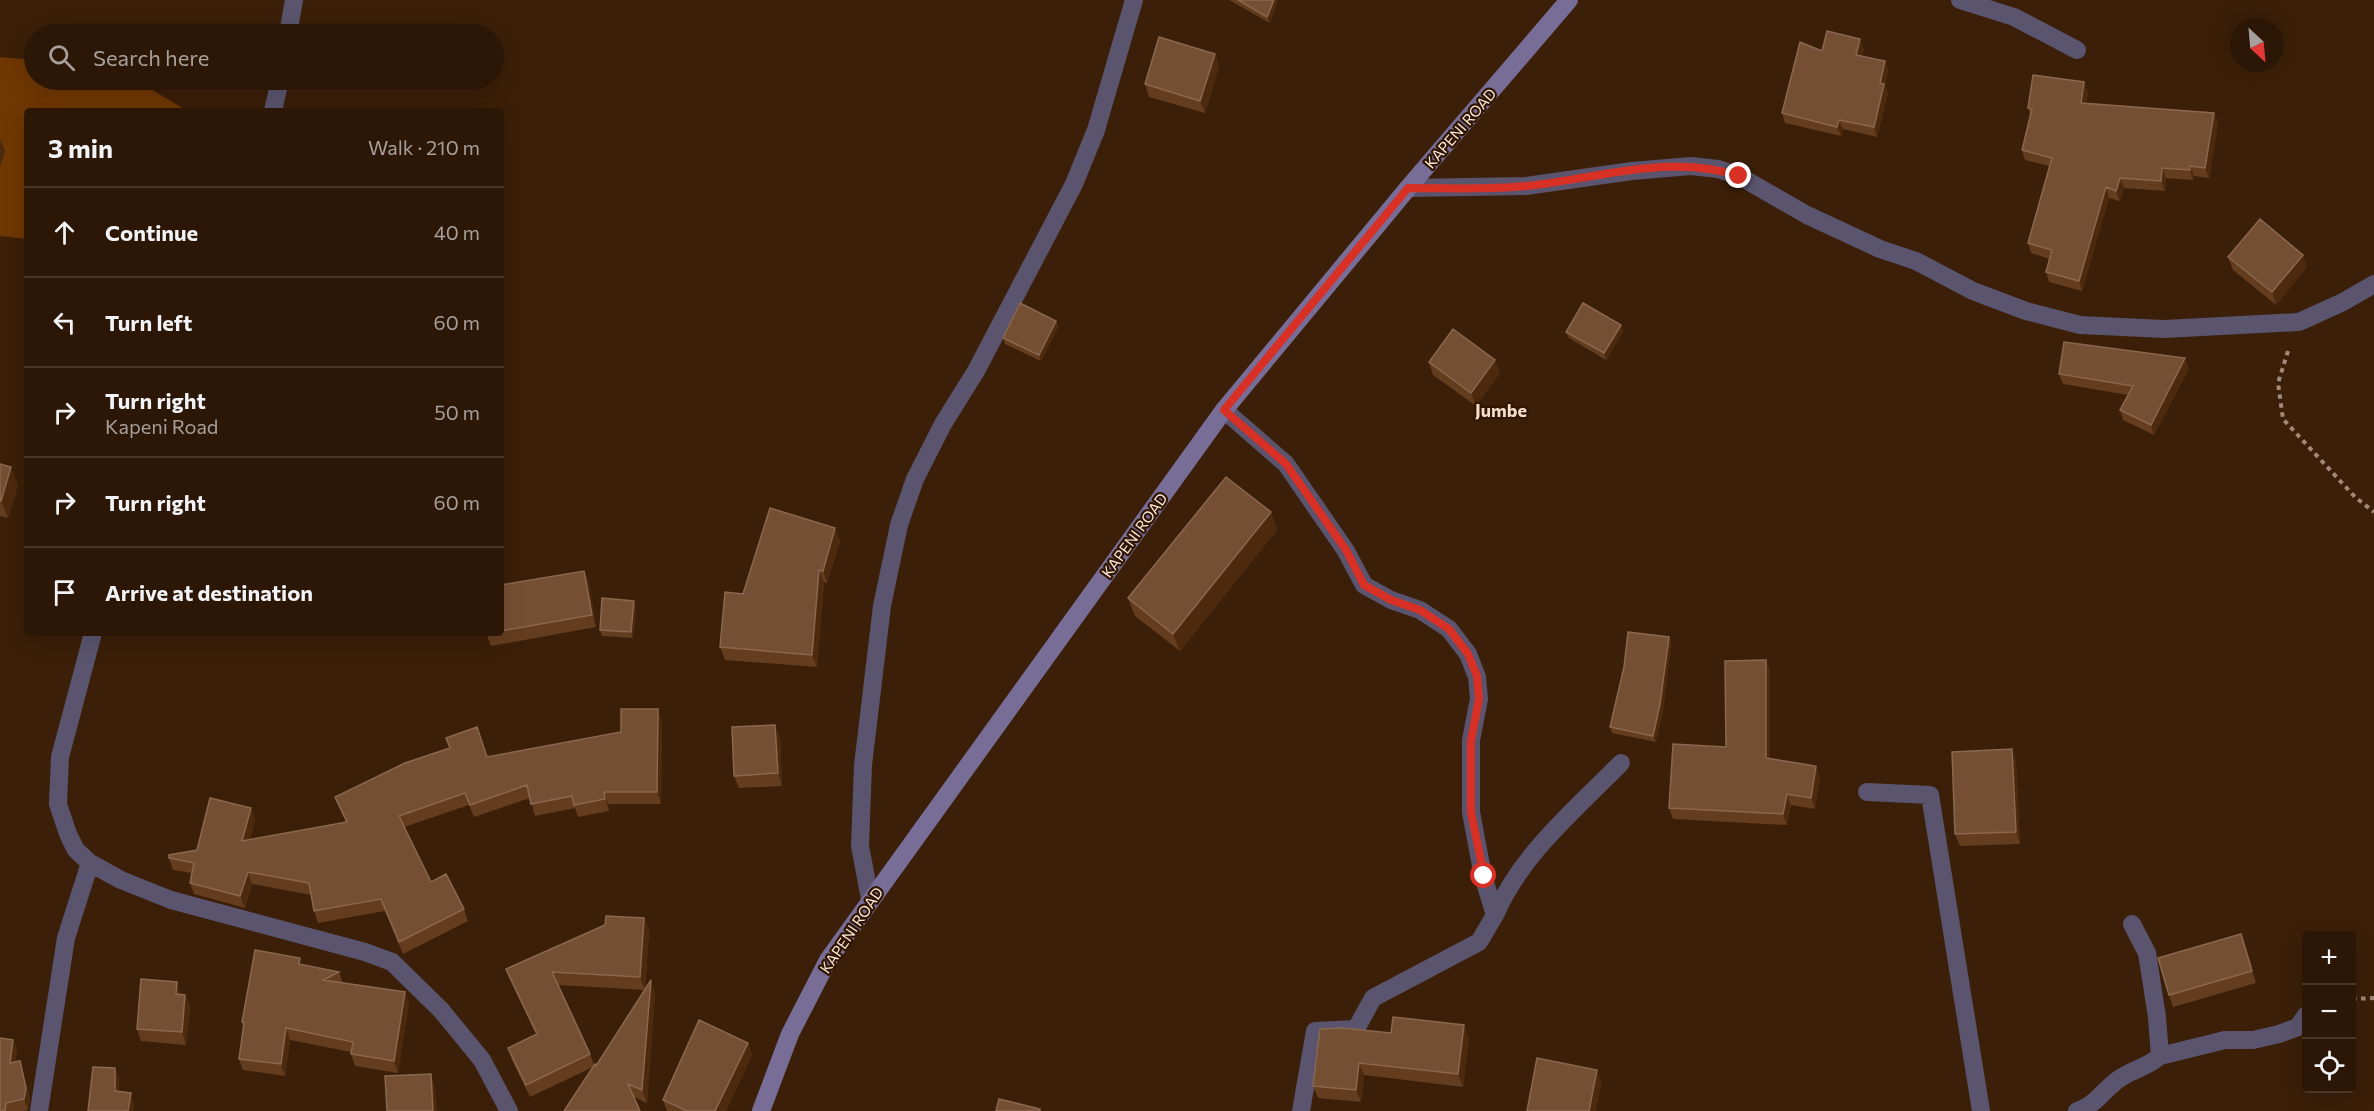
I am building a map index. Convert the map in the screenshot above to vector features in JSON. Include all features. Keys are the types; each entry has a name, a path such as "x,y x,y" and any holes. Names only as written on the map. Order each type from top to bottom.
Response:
{"main road":[{"name":"KAPENI ROAD","path":"761,1111 790,1034 828,960 1224,410 1408,188 1569,0"}],"street":[{"path":"290,24 294,0"},
{"path":"870,899 861,846 862,765 882,606 899,525 920,470 943,424 976,371 1074,184 1096,130 1134,0"},
{"path":"1960,0 2014,17 2077,50"},
{"path":"274,108 278,90"},
{"path":"1408,188 1526,186 1632,171 1691,166 1718,169 1739,176 1806,215 1880,249 1916,261 1973,291 2026,311 2080,325 2164,329 2299,322 2343,302 2374,284"},
{"path":"1224,410 1286,464 1346,550 1364,585 1391,600 1420,610 1449,629 1468,654 1477,676 1479,699 1471,741 1471,812 1484,876 1495,915"},
{"path":"92,636 60,757 58,804 76,850 90,862 121,880 171,900 334,943 392,962 441,1010 475,1052 509,1111"},
{"path":"1301,1111 1315,1031 1356,1029 1373,998 1479,942 1503,896 1522,867 1621,764"},
{"path":"1867,792 1930,795 1981,1111"},
{"path":"39,1111 66,938 90,862"},
{"path":"2132,924 2147,953 2157,1017 2160,1056"},
{"path":"2077,1111 2089,1107 2122,1077 2148,1066 2160,1056 2225,1040 2253,1040 2279,1034 2298,1027 2302,1021"}],"path":[{"path":"2299,322 2278,383 2283,419 2355,498 2374,512"},
{"path":"2356,999 2374,998"}],"shaded area":[{"path":"0,57 24,59 24,90 152,90 183,108 24,108 24,239 0,236"}],"building":[{"path":"1238,0 1274,0 1267,17"},
{"path":"1827,31 1860,39 1856,55 1885,61 1880,83 1884,84 1874,127 1839,120 1837,127 1782,113 1800,42 1822,51"},
{"path":"1159,37 1215,54 1200,101 1145,84"},
{"path":"2033,75 2084,82 2081,103 2214,113 2205,168 2190,166 2190,170 2162,168 2161,181 2120,178 2116,191 2106,187 2079,281 2046,272 2052,250 2028,243 2052,158 2022,150 2032,109 2028,108"},
{"path":"2260,219 2303,255 2272,292 2228,257"},
{"path":"1020,303 1056,321 1039,355 1003,338"},
{"path":"1583,303 1621,325 1604,353 1566,332"},
{"path":"1453,329 1495,360 1471,393 1429,362"},
{"path":"2064,342 2185,358 2151,425 2120,410 2133,386 2059,374"},
{"path":"0,464 11,467 1,501 0,500"},
{"path":"1226,477 1271,512 1173,634 1128,598"},
{"path":"770,508 835,528 823,571 819,570 812,655 720,647 725,592 743,594"},
{"path":"584,571 592,615 504,630 504,584"},
{"path":"602,598 634,601 631,632 600,630"},
{"path":"1628,632 1669,637 1660,704 1653,736 1610,727 1624,667"},
{"path":"1766,660 1766,758 1816,766 1811,798 1787,794 1783,814 1669,808 1673,744 1726,747 1725,661"},
{"path":"621,709 658,709 657,792 604,792 605,799 574,805 572,796 531,804 527,785 470,805 465,793 399,816 431,882 446,874 464,909 399,942 381,899 314,911 309,883 248,872 240,896 190,883 194,863 169,858 169,855 197,850 210,798 251,808 242,841 347,822 335,797 405,763 450,748 446,738 477,727 487,757 621,732"},
{"path":"775,725 778,773 734,776 732,727"},
{"path":"2012,749 2016,832 1955,834 1952,752"},
{"path":"606,916 644,918 640,977 552,972 590,1054 526,1085 508,1048 537,1034 506,969 605,925"},
{"path":"2241,934 2252,971 2169,995 2158,958"},
{"path":"255,950 300,958 299,964 339,972 323,980 405,992 394,1061 351,1054 353,1042 286,1028 281,1064 239,1059 244,1023 242,1022"},
{"path":"141,979 177,982 176,994 185,995 182,1032 137,1029"},
{"path":"651,980 642,1090 628,1084 640,1111 564,1111 595,1064 596,1066"},
{"path":"1393,1017 1464,1025 1458,1074 1359,1063 1356,1090 1313,1086 1320,1029 1342,1028 1391,1033"},
{"path":"699,1020 748,1043 715,1111 687,1111 663,1100"},
{"path":"0,1038 13,1040 10,1063 20,1061 26,1088 24,1099 6,1103 5,1111 0,1111"},
{"path":"1537,1058 1597,1070 1589,1111 1527,1111"},
{"path":"93,1067 115,1068 115,1091 131,1093 128,1111 88,1111"},
{"path":"431,1074 433,1111 387,1111 385,1076"},
{"path":"999,1099 1040,1109 1040,1111 996,1111"}],"district":[{"name":"Jumbe","path":"1501,410"}],"route":[{"path":"1484,876 1471,812 1471,741 1479,699 1477,676 1468,654 1449,629 1420,610 1391,600 1364,585 1346,550 1286,464 1224,410 1408,188 1526,186 1632,171 1691,166 1718,169 1739,176"}]}
